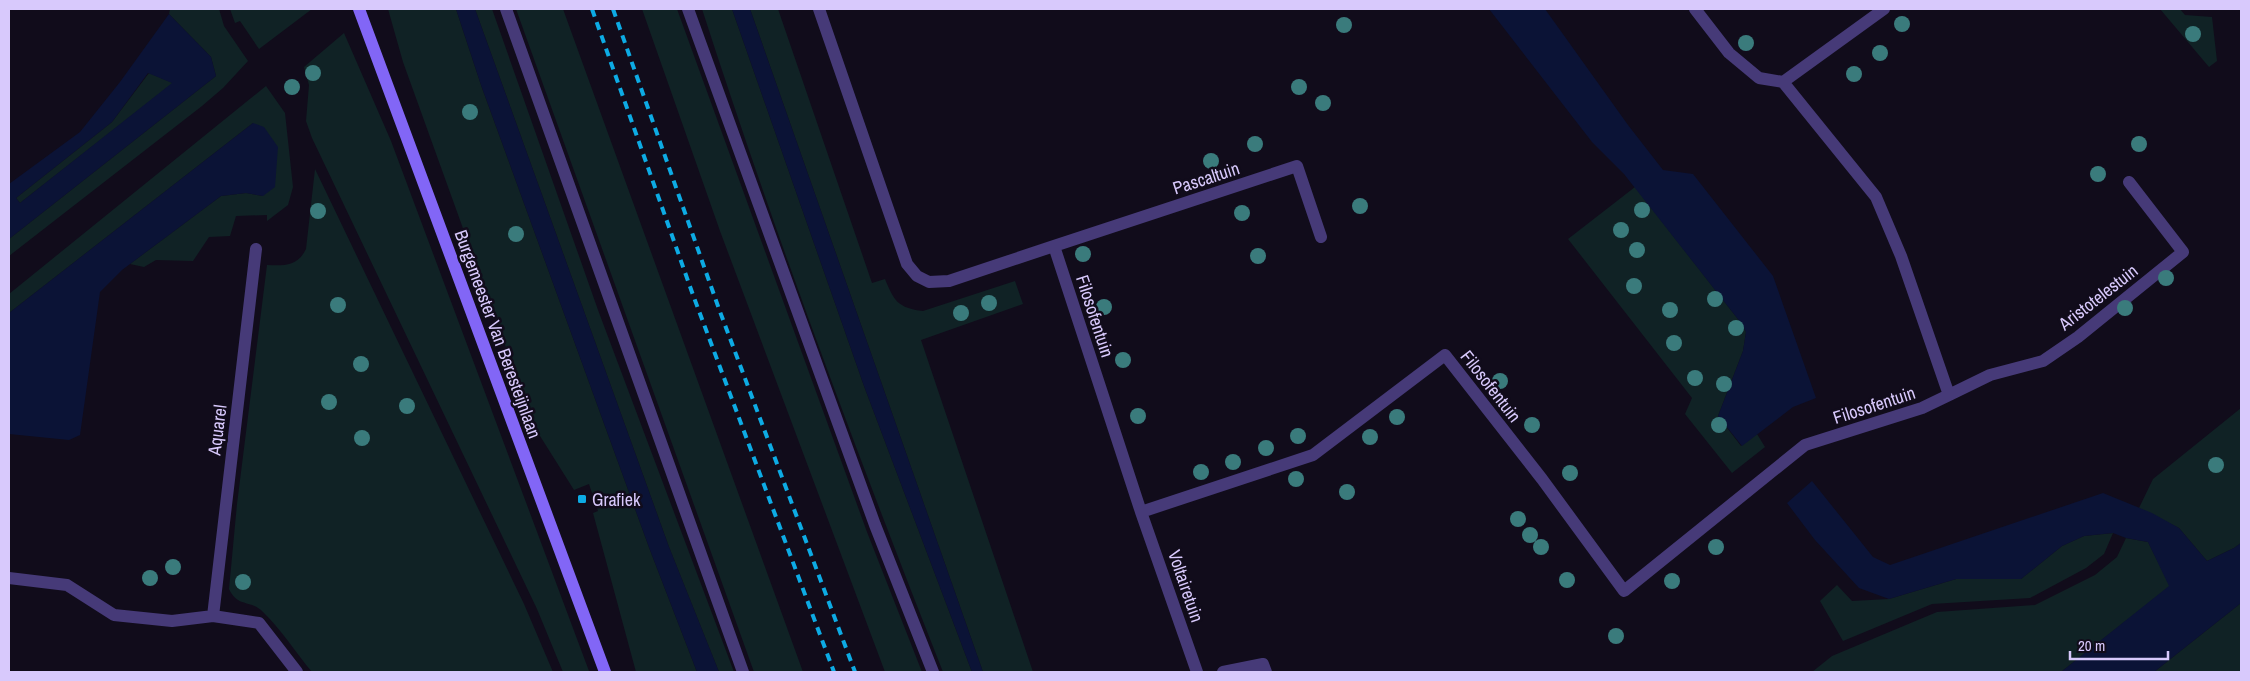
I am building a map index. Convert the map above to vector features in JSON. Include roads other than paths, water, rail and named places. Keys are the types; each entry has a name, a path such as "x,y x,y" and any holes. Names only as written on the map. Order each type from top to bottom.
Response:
{"main road":[{"name":"Burgemeester Van Beresteijnlaan","path":"358,9 605,672"}],"street":[{"path":"506,9 743,672"},
{"path":"688,9 864,497 933,672"},
{"path":"819,9 906,264 917,276 929,282 949,281 1054,246"},
{"path":"1695,9 1729,53 1759,78 1783,82 1876,197 1901,256 1950,395"},
{"path":"1783,82 1884,9"},
{"name":"Pascaltuin","path":"1054,246 1297,166 1321,237"},
{"name":"Aristotelestuin","path":"1950,395 1990,375 2043,361 2078,337 2183,252 2129,182"},
{"name":"Filosofentuin","path":"1054,246 1141,512 1313,455 1445,355 1542,479 1624,592 1805,445 1922,408 1950,395"},
{"name":"Aquarel","path":"213,616 256,249"},
{"name":"Voltairetuin","path":"1141,512 1197,672"},
{"path":"9,578 67,585 114,615 172,621 213,616 259,623 297,672"},
{"path":"1223,672 1263,664 1266,672"}],"water":[{"path":"456,9 475,9 669,547 719,672 697,672 650,550 481,85"},
{"path":"732,9 750,9 983,672 972,672 864,386"},
{"path":"1489,9 1545,9 1628,125 1663,170 1693,174 1773,276 1816,398 1793,407 1742,446 1718,416 1743,351 1746,332 1741,323 1624,174 1592,142"},
{"path":"169,14 211,57 216,76 9,239 9,184 80,132 120,82","holes":["148,73 172,83 20,203 16,198 112,122"]},
{"path":"253,123 264,127 278,147 275,187 263,196 246,193 221,196 122,270 100,292 80,435 69,440 9,434 9,313"},
{"path":"1812,481 1873,557 1890,565 2103,493 2152,513 2179,528 2207,561 2241,543 2241,603 2154,672 2061,672 2169,586 2148,542 2126,538 2113,533 2084,536 2062,546 2021,579 1956,579 1889,599 1859,588 1815,540 1787,503"}],"railway":[{"path":"592,9 693,295 834,672"},
{"path":"613,9 719,309 855,672"}],"place":[{"name":"Grafiek","path":"582,499"}]}
